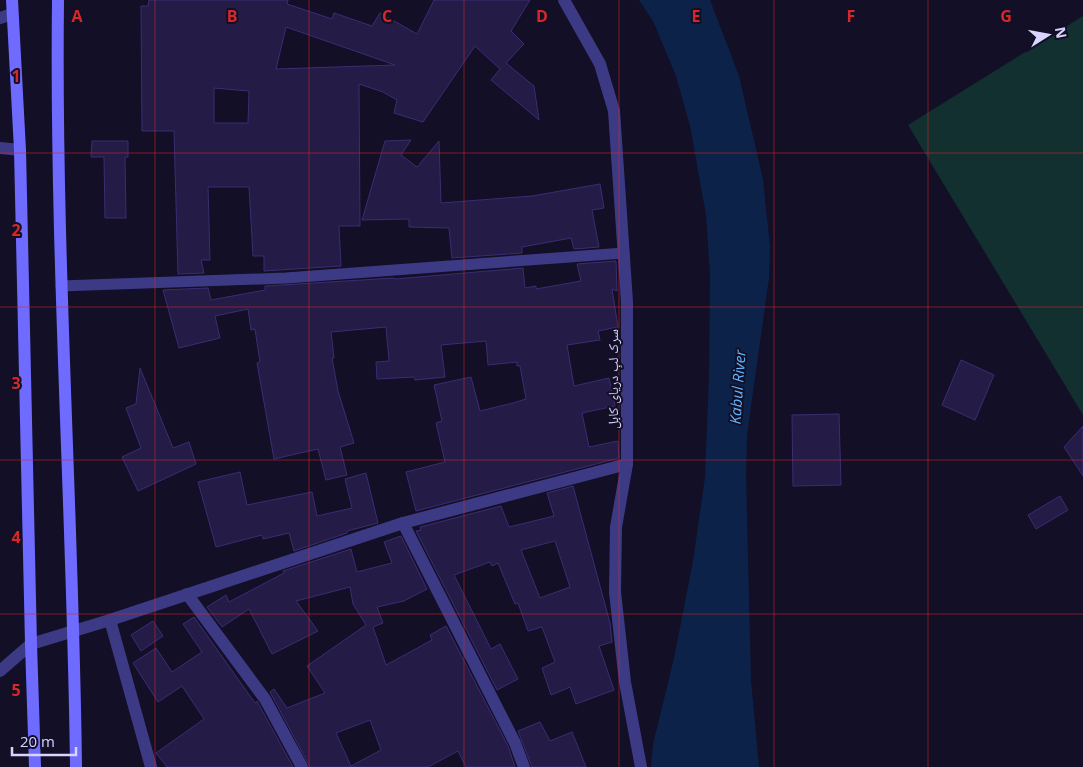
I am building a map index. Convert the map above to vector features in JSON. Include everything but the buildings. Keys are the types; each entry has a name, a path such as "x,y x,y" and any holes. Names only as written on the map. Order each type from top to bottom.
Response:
{"main road":[{"path":"58,0 57,89 61,286 74,630 76,767"},
{"path":"9,10 20,150 34,764"}],"street":[{"name":"سرک لبِ دریای کابل","path":"564,0 600,64 614,111 627,302 627,464 616,527 615,592 625,682 641,767"},
{"path":"0,148 20,150"},
{"path":"0,672 31,644 110,620 402,523 627,464"},
{"path":"402,523 514,743 524,767"},
{"path":"187,594 264,699 302,767"},
{"path":"110,620 151,767"}],"lane":[{"path":"61,286 286,278 624,253"}],"green space":[{"path":"1083,16 1083,415 908,125"}],"water":[{"name":"Kabul River","path":"639,0 710,0 739,76 763,179 770,246 769,278 747,435 746,475 751,680 759,767 651,767 653,744 674,658 693,561 705,477 710,275 706,215 690,126 676,76 653,21"}]}
